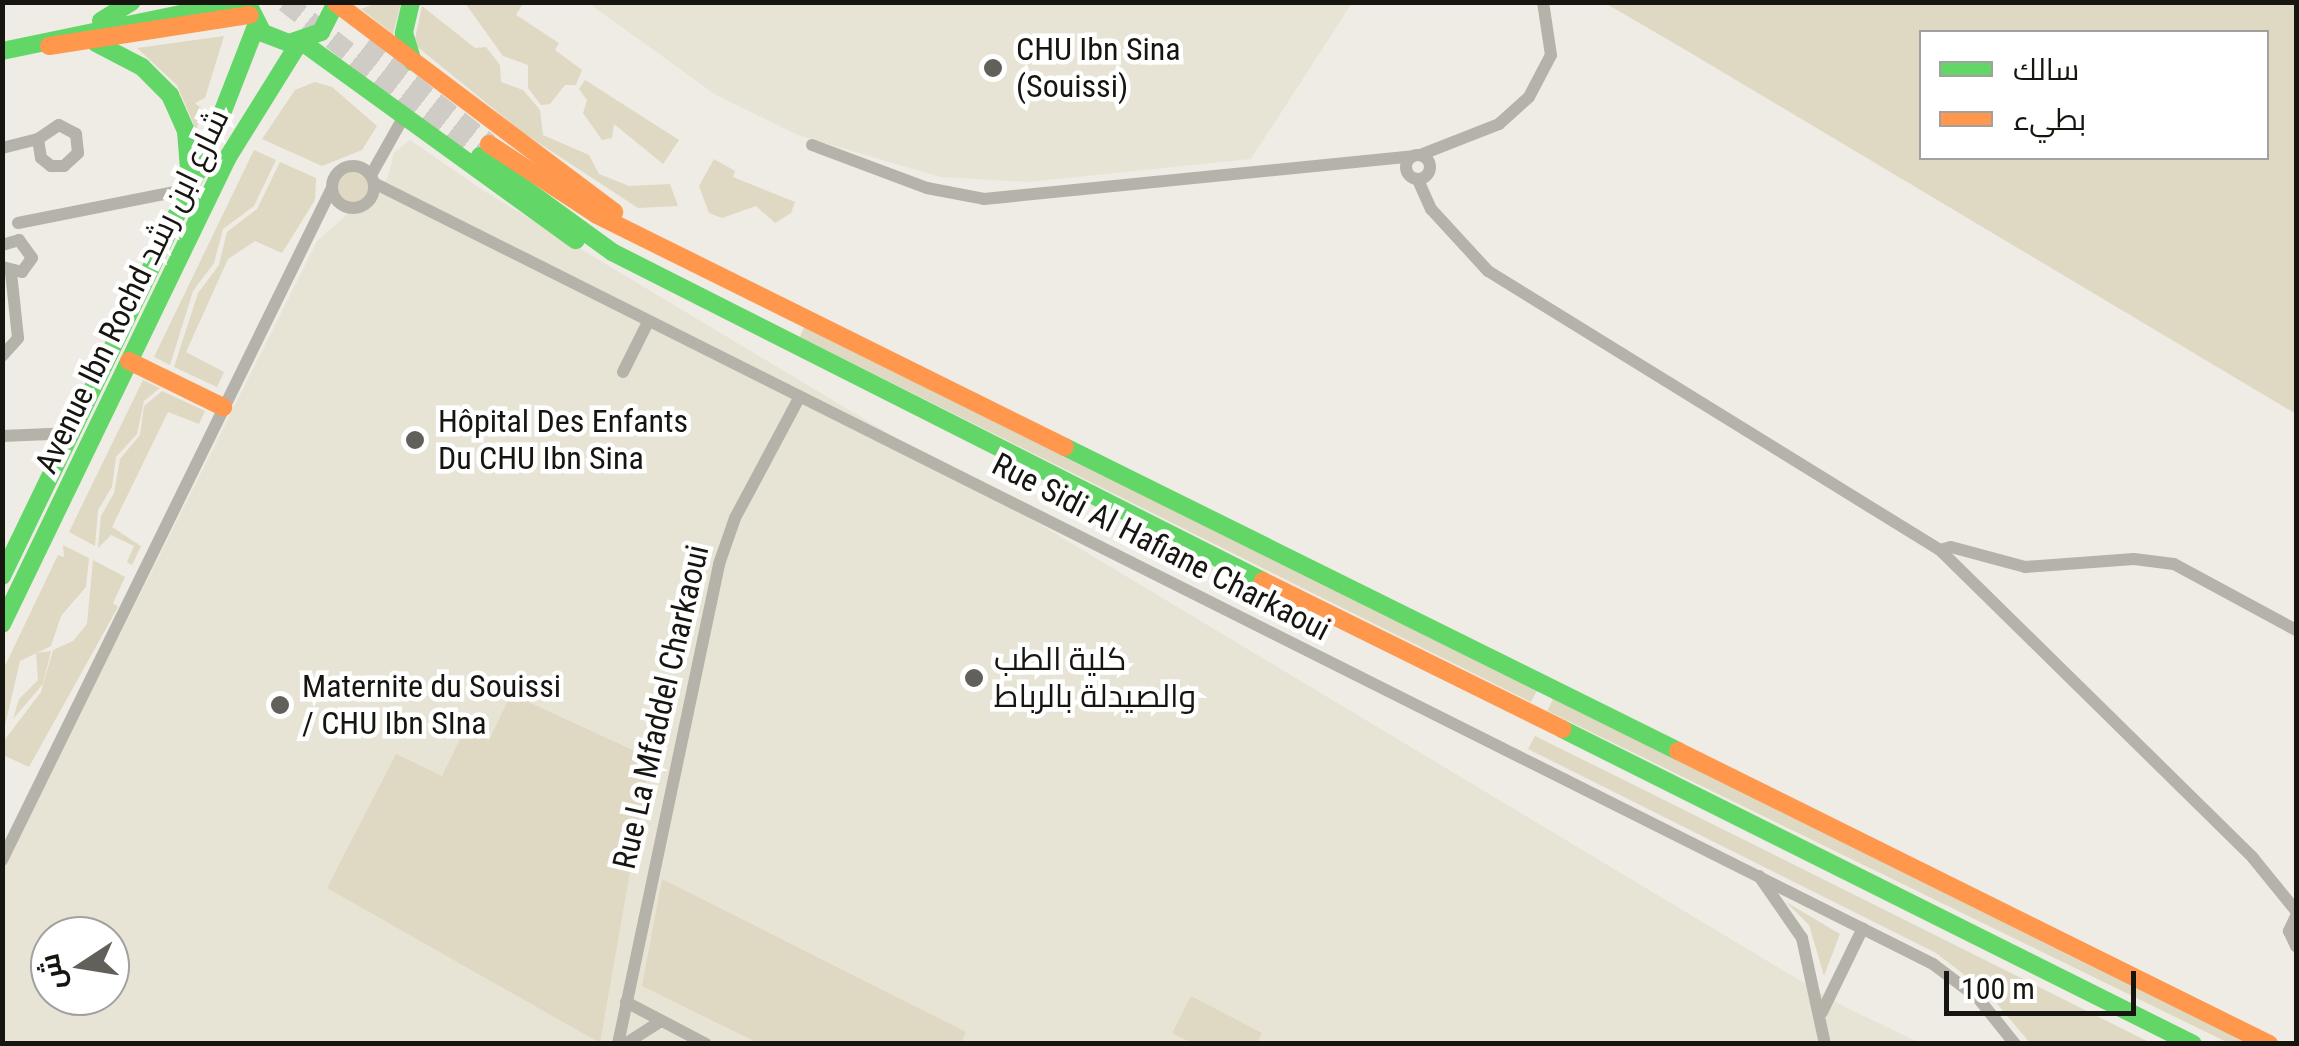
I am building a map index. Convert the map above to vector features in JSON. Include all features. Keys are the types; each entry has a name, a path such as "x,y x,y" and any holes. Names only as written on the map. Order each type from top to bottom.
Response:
{"main road":[{"path":"88,37 130,2"},
{"path":"411,2 404,34 413,63"},
{"path":"336,3 632,230"},
{"name":"Avenue Ibn Rochd شارع ابن رشد","path":"2,624 239,136 300,43 329,24 336,3"},
{"path":"2,52 248,12 271,38 300,43 550,225 612,252 2193,1044"},
{"name":"Avenue Ibn Rochd شارع ابن رشد","path":"2,576 190,189 248,12"},
{"path":"88,37 142,67 170,95 186,131 190,189"},
{"path":"612,252 485,150 550,189 2269,1044"},
{"path":"129,361 223,407"}],"street":[{"path":"812,145 927,188 984,199 1372,160 1421,167 1451,146 1499,124 1542,80 1552,38 1543,2"},
{"path":"369,201 381,150 403,118"},
{"path":"2,148 38,138"},
{"path":"2,860 338,171 358,166 381,150"},
{"path":"1372,160 1421,167"},
{"path":"358,166 372,179"},
{"path":"1421,167 1439,217 1469,255 1508,285 1940,550 2254,858 2296,914 2288,931 2296,946"},
{"name":"Rue Sidi Al Hafiane Charkaoui","path":"372,179 404,201 1759,876 1799,929 1822,1012 1824,1044"},
{"path":"18,223 190,189"},
{"path":"332,190 346,208"},
{"path":"316,222 369,201 404,201"},
{"path":"2,244 20,240 32,252 27,268 6,270 18,338 4,356"},
{"path":"623,372 648,322"},
{"name":"Rue La Mfaddel Charkaoui","path":"618,1044 719,564 735,518 799,398"},
{"path":"2,436 73,433"},
{"path":"1940,550 1951,546 2025,567 2160,561 2201,576 2296,630"},
{"path":"1759,876 1949,974 2015,1044"},
{"path":"1822,1012 1863,928"},
{"path":"626,1002 706,1044"},
{"path":"626,1044 661,1021"}],"shaded area":[{"path":"377,3 401,3 393,34 361,9"},
{"path":"465,3 523,3 516,15 559,43 555,50 582,70 576,85 565,85 550,104 541,105 528,88 528,65 503,56"},
{"name":"CHU Ibn Sina (Souissi)","path":"588,3 1352,3 1251,159 1028,182 940,177 798,135 716,95"},
{"path":"1605,3 2296,3 2296,414 1684,49"},
{"path":"422,6 475,48 486,47 500,65 501,82 523,90 540,110 543,135 589,155 599,174 629,186 670,184 678,206 638,208 522,132 414,44"},
{"path":"224,36 205,98 195,103 203,110 196,130 177,85 137,48"},
{"path":"585,80 679,140 663,164 614,124 612,138 602,140 583,113 587,100 579,89"},
{"path":"315,82 332,87 377,126 362,150 322,166 262,139 295,90"},
{"path":"410,140 484,191 1841,1005 1920,1043 3,1043 2,870 317,241 387,179 394,153"},
{"path":"254,150 276,160 254,206 223,229 214,263 193,291 170,365 154,357"},
{"path":"714,159 735,171 733,177 795,202 791,213 775,223 756,206 722,218 709,213 699,186"},
{"path":"280,162 316,178 315,200 282,253 255,241 228,259 186,352 224,372 217,387 174,367 198,293 219,265 227,232 257,209"},
{"path":"352,171 363,176 368,187 363,198 352,203 341,198 336,187 341,176"},
{"path":"804,327 1537,691 1531,702 800,337"},
{"path":"143,380 160,388 144,401 137,434 116,457 112,487 98,510 95,546 69,532"},
{"path":"162,391 205,411 199,424 168,412 112,527 141,546 132,565 127,562 134,546 111,535 98,548 101,516 114,493 120,459 140,435 144,406"},
{"path":"63,545 89,558 86,587 61,616 51,646 20,661 3,734 3,670 58,555 64,557"},
{"path":"93,560 125,577 113,603 118,607 29,767 3,755 3,742 41,692 53,650 73,641 87,624"},
{"path":"51,651 43,684 13,719 19,699 38,680 36,653"},
{"path":"511,694 650,758 600,1043 327,888 396,754 442,776 465,729 489,740"},
{"path":"1553,699 2246,1037 2243,1044 2231,1044 1547,711"},
{"path":"1535,736 2151,1043 2030,1043 1987,992 1936,953 1528,749"},
{"path":"662,879 966,1032 961,1043 758,1043 642,986"},
{"path":"1786,902 1840,934 1824,976 1809,925"},
{"path":"1191,996 1262,1033 1257,1043 1192,1043 1172,1033"}],"tunnel":[{"path":"285,2 480,156"},
{"path":"364,47 489,144"}],"traffic: fast":[{"path":"101,21 131,2"},
{"path":"2,51 239,2"},
{"path":"247,2 263,33 289,43 321,32 336,2"},
{"path":"411,2 404,33 413,62"},
{"path":"2,576 205,157 256,26"},
{"path":"302,42 576,240"},
{"path":"96,43 142,67 170,95 186,131 190,182"},
{"path":"2,624 228,157 299,43"},
{"path":"480,156 612,252 1263,581"},
{"path":"1065,447 1678,751"},
{"path":"1562,729 2193,1044"}],"traffic: slow":[{"path":"336,3 614,212"},
{"path":"49,46 250,15"},
{"path":"489,144 597,215 1065,447"},
{"path":"129,361 223,407"},
{"path":"1263,581 1562,729"},
{"path":"1678,751 2269,1044"}],"place":[{"name":"CHU Ibn Sina (Souissi)","path":"993,68"},
{"name":"Hôpital Des Enfants Du CHU Ibn Sina","path":"415,440"},
{"name":"كلية الطب والصيدلة بالرباط","path":"974,678"},
{"name":"Maternite du Souissi / CHU Ibn SIna","path":"280,705"}]}
